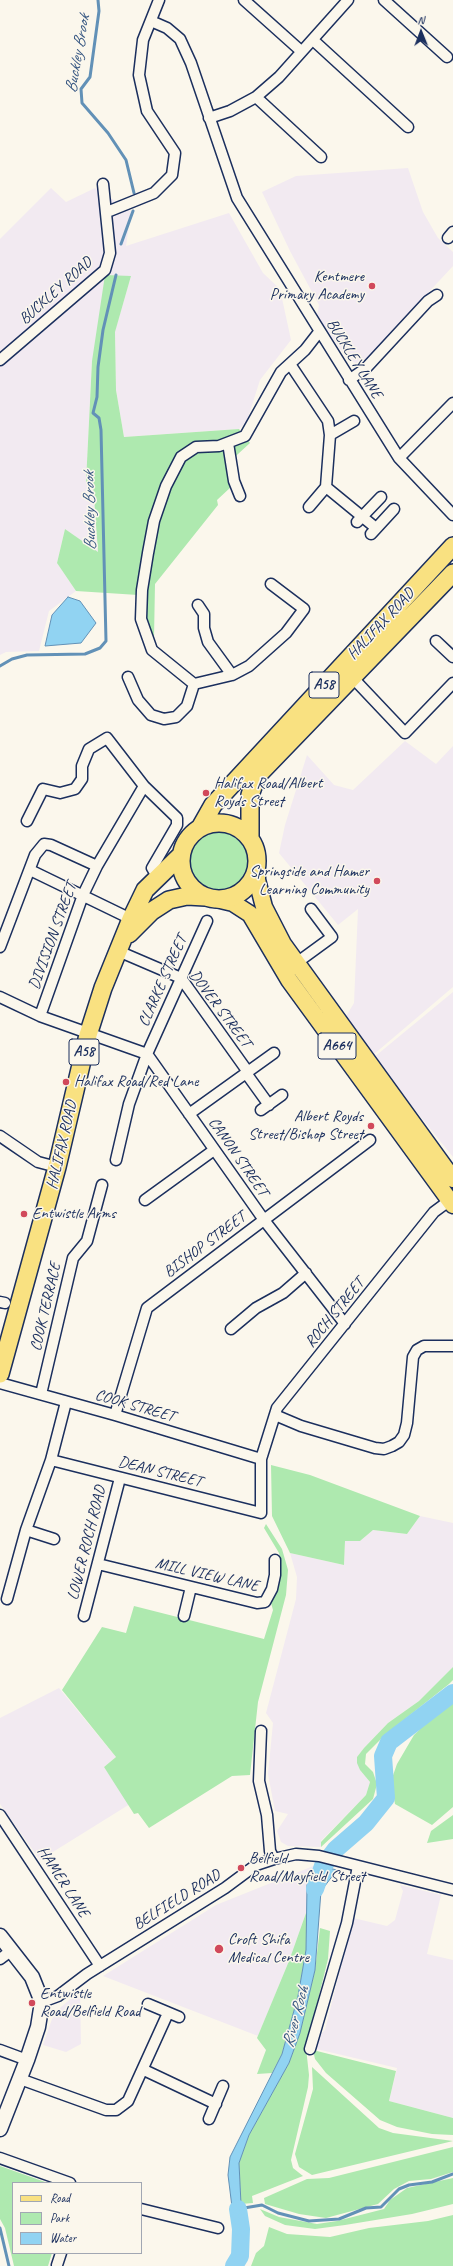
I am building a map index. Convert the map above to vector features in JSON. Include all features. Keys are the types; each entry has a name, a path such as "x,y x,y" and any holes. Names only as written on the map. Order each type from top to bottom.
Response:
{"highway":[{"name":"HALIFAX ROAD","path":"200,828 213,805 435,568 453,546"},
{"name":"HALIFAX ROAD","path":"250,838 250,795 257,776 453,572"},
{"path":"200,828 210,824 230,824 244,832 250,838"},
{"name":"A58","path":"181,855 186,841 200,828"},
{"name":"A58","path":"211,898 226,899 241,893 253,880 258,859 250,838"},
{"name":"HALIFAX ROAD","path":"0,1374 57,1167 88,1035 130,919 145,890 181,855"},
{"path":"181,855 181,865 187,882 197,892 211,898"},
{"name":"HALIFAX ROAD","path":"121,946 145,917 160,904 182,896 211,898"}],"main road":[{"name":"A664","path":"256,870 260,891 270,922 295,964 453,1179"},
{"name":"A664","path":"211,898 233,903 250,914 289,980 452,1201"},
{"path":"0,1936 32,1976 42,2002 38,2026 27,2060 0,2129"}],"street":[{"path":"107,212 154,193 172,175 175,153 147,111 139,75 143,40 159,0"},
{"path":"244,0 301,51"},
{"path":"209,118 230,111 256,97 279,77 348,0"},
{"path":"384,0 447,57"},
{"name":"BUCKLEY LANE","path":"151,21 167,28 180,39 191,63 237,198 319,332 399,458 453,514"},
{"path":"313,40 408,128"},
{"path":"256,97 322,157"},
{"name":"BUCKLEY ROAD","path":"0,360 105,270 110,253 103,184"},
{"path":"349,380 366,368 428,301 438,295"},
{"path":"194,684 152,650 141,618 142,590 154,521 166,486 181,457 196,447 219,446 245,436 281,372 319,332"},
{"path":"290,364 328,421 330,435 326,487 309,507"},
{"path":"399,458 453,403"},
{"path":"330,435 354,421"},
{"path":"228,443 234,481 240,496"},
{"path":"326,487 374,531 394,509"},
{"path":"360,519 381,497"},
{"path":"435,568 447,566 453,572"},
{"path":"194,684 232,675 249,666 286,633 304,609 271,584"},
{"path":"198,605 204,614 204,628 208,642 232,675"},
{"path":"436,641 453,657"},
{"path":"128,677 138,700 151,715 164,719 176,717 187,706 194,684"},
{"path":"352,677 405,732 453,683"},
{"path":"27,821 43,789 60,793 75,789 82,779 82,766 89,749 107,738 144,786 177,818 177,825 152,868 158,878"},
{"name":"DIVISION STREET","path":"40,1016 83,895 97,866 144,786"},
{"path":"0,947 35,856 44,844 51,845 97,866"},
{"path":"30,870 130,919"},
{"path":"295,964 332,937 311,909"},
{"name":"CLARKE STREET","path":"116,1160 129,1104 147,1054 207,921"},
{"name":"DOVER STREET","path":"121,946 181,978 247,1072 265,1108 282,1095"},
{"path":"0,998 88,1035 147,1054"},
{"path":"190,1114 274,1053"},
{"name":"CANON STREET","path":"147,1054 264,1220 345,1324"},
{"path":"0,1136 38,1162 57,1167"},
{"name":"BISHOP STREET","path":"115,1415 147,1308 370,1140"},
{"path":"145,1200 214,1150"},
{"path":"433,1152 442,1160 453,1165"},
{"name":"COOK TERRACE","path":"42,1394 73,1258 87,1241 102,1185"},
{"name":"ROCH STREET","path":"261,1513 261,1459 277,1408 434,1212 452,1201"},
{"path":"231,1329 256,1308 283,1293 306,1273"},
{"path":"275,1415 301,1426 375,1448 384,1449 392,1446 399,1442 404,1436 407,1424 413,1357 418,1350 424,1346 453,1346"},
{"name":"COOK STREET","path":"0,1383 115,1415 261,1459"},
{"path":"7,1599 26,1530 51,1460 66,1402"},
{"name":"DEAN STREET","path":"51,1460 261,1513"},
{"name":"LOWER ROCH ROAD","path":"84,1616 120,1478"},
{"path":"26,1530 54,1539"},
{"name":"MILL VIEW LANE","path":"98,1564 257,1603 265,1602 272,1589 275,1575 275,1560"},
{"path":"184,1616 191,1587"},
{"path":"261,1731 259,1781 267,1816 270,1851 274,1859"},
{"name":"HAMER LANE","path":"0,1815 100,1966"},
{"name":"BELFIELD ROAD","path":"42,2002 58,1996 100,1966 225,1888 256,1865 274,1859 296,1854 319,1856 453,1890"},
{"path":"310,2049 347,1923 358,1866"},
{"path":"0,1959 12,1950"},
{"path":"148,2004 179,2017"},
{"path":"20,2079 106,2110 116,2110 128,2101 144,2070 168,2013"},
{"path":"0,2050 27,2060"},
{"path":"144,2070 216,2104"},
{"path":"209,2119 223,2086"},
{"path":"0,2158 67,2182"},
{"path":"142,2210 218,2228"},
{"path":"57,2265 61,2254"}],"shaded area":[{"name":"Kentmere Primary Academy","path":"408,168 423,212 438,238 453,252 453,266 361,365 348,360 317,316 319,305 290,251 262,192 296,176"},
{"path":"51,188 66,202 95,188 131,211 126,246 229,213 263,273 280,289 291,340 260,380 247,421 239,429 124,437 116,390 115,331 131,276 92,361 86,482 93,483 98,553 65,529 57,563 76,591 49,611 39,651 6,652 0,655 0,239"},
{"name":"Springside and Hamer Learning Community","path":"405,741 436,764 453,746 453,987 373,1055 345,1018 354,1003 358,909 338,925 279,853 285,825 307,755 334,785 353,790"},
{"path":"453,992 453,1157 373,1058"},
{"path":"420,1516 453,1523 453,1667 419,1701 388,1723 357,1757 360,1770 370,1782 366,1795 321,1841 321,1847 288,1846 281,1842 277,1831 288,1814 275,1811 268,1774 273,1723 266,1713 296,1599 297,1577 290,1553 344,1565 345,1541 360,1541 373,1530 407,1534"},
{"path":"59,1688 116,1757 104,1767 130,1804 40,1860 0,1804 0,1718"},
{"name":"Croft Shifa Medical Centre","path":"316,1865 307,1885 307,1910 289,1961 258,2036 103,1976 216,1905"},
{"path":"400,1885 441,1895 427,1954 453,1960 453,2118 389,2101 397,2068 308,2047 325,2030 353,1918 387,1926 395,1920 403,1891"},
{"path":"80,1991 81,2044 66,2052 43,2045 52,2019 61,2007"}],"green space":[{"path":"105,275 131,276 115,332 116,390 124,437 239,429 250,443 226,465 231,487 217,500 218,505 155,584 154,638 145,618 143,553 138,595 76,591 57,563 65,529 98,552 93,484 86,482 92,361"},
{"path":"220,830 232,832 242,839 249,849 251,861 249,873 242,883 232,890 220,892 208,890 198,883 191,873 189,861 191,849 198,839 208,832"},
{"path":"271,1465 310,1475 420,1516 407,1534 373,1530 360,1541 345,1541 344,1565 290,1553 272,1516"},
{"path":"266,1524 282,1549 288,1570 286,1595 258,1702 250,1775 232,1776 149,1828 138,1813 134,1814 104,1767 116,1757 62,1690 102,1627 126,1633 134,1606 264,1639 273,1610 271,1603 281,1562 279,1553 264,1528"},
{"path":"453,1667 453,1680 449,1684 386,1734 366,1754 365,1764 373,1772 377,1784 373,1799 321,1847 321,1842 366,1795 370,1782 360,1770 357,1763 357,1757 388,1723 419,1701"},
{"path":"453,1701 453,1807 432,1825 395,1804 391,1781 397,1764 414,1735 432,1717"},
{"path":"453,1815 453,1839 427,1843 431,1831"},
{"path":"306,1913 308,1914 306,1950 298,1996 282,2054 272,2073 257,2074 266,2050 257,2038 289,1961"},
{"path":"320,1928 330,1931 328,1959 306,2048 309,2075 308,2087 291,2160 293,2168 303,2176 252,2196 253,2203 241,2204 239,2163 249,2135 289,2063 300,2033 315,1970"},
{"path":"313,2050 396,2071 389,2101 453,2118 453,2135 432,2134 397,2127 380,2120 326,2073 315,2059"},
{"path":"312,2067 379,2128 393,2133 453,2141 312,2175 299,2167 295,2154 313,2089"},
{"path":"453,2147 453,2172 431,2179 409,2181 394,2189 378,2204 326,2218 299,2214 265,2204 264,2198 307,2179 329,2178"},
{"path":"0,2166 45,2182 12,2182 12,2254 52,2254 48,2266 14,2266 5,2228 0,2219"},
{"path":"453,2178 453,2204 412,2214 345,2225 315,2229 285,2225 265,2216 260,2209 279,2217 317,2224 337,2221 384,2209 390,2200 407,2188"},
{"path":"453,2215 453,2266 251,2266 256,2253 264,2246 269,2227 287,2234 330,2237 369,2228 428,2221"}],"water":[{"path":"68,597 80,601 96,623 81,643 45,646 52,615"},
{"path":"316,1865 337,1870 321,1891 315,1970 300,2033 289,2063 249,2135 239,2163 241,2204 246,2233 235,2231 228,2175 230,2157 282,2054 298,1996 306,1950 307,1885"},
{"path":"236,2236 246,2238 240,2264 239,2266 226,2266 234,2253"}],"waterway":[{"name":"Buckley Brook","path":"98,0 99,11 90,77 81,89 82,103 108,133 126,160 134,193"},
{"name":"Buckley Brook","path":"121,244 133,211"},
{"name":"Buckley Brook","path":"0,666 12,659 27,655 85,654 100,648 106,641 101,430 99,418 93,413 97,397 98,367 103,330 116,275"},
{"name":"River Roch","path":"315,1889 323,1866 336,1849 366,1823 386,1798 383,1756 389,1742 453,1693"},
{"path":"238,2209 262,2205 278,2213 309,2221 339,2219 366,2208 381,2207 399,2189 409,2185 432,2182 453,2174"},
{"name":"River Roch","path":"234,2266 240,2256 241,2229 238,2209"},
{"path":"0,2228 9,2266"}],"place":[{"name":"Kentmere Primary Academy","path":"372,286"},
{"name":"Halifax Road/Albert Royds Street","path":"206,793"},
{"name":"Springside and Hamer Learning Community","path":"377,881"},
{"name":"Halifax Road/Red Lane","path":"66,1082"},
{"name":"Albert Royds Street/Bishop Street","path":"371,1126"},
{"name":"Entwistle Arms","path":"24,1214"},
{"name":"Belfield Road/Mayfield Street","path":"241,1868"},
{"name":"Croft Shifa Medical Centre","path":"219,1949"},
{"name":"Entwistle Road/Belfield Road","path":"32,2003"}]}
